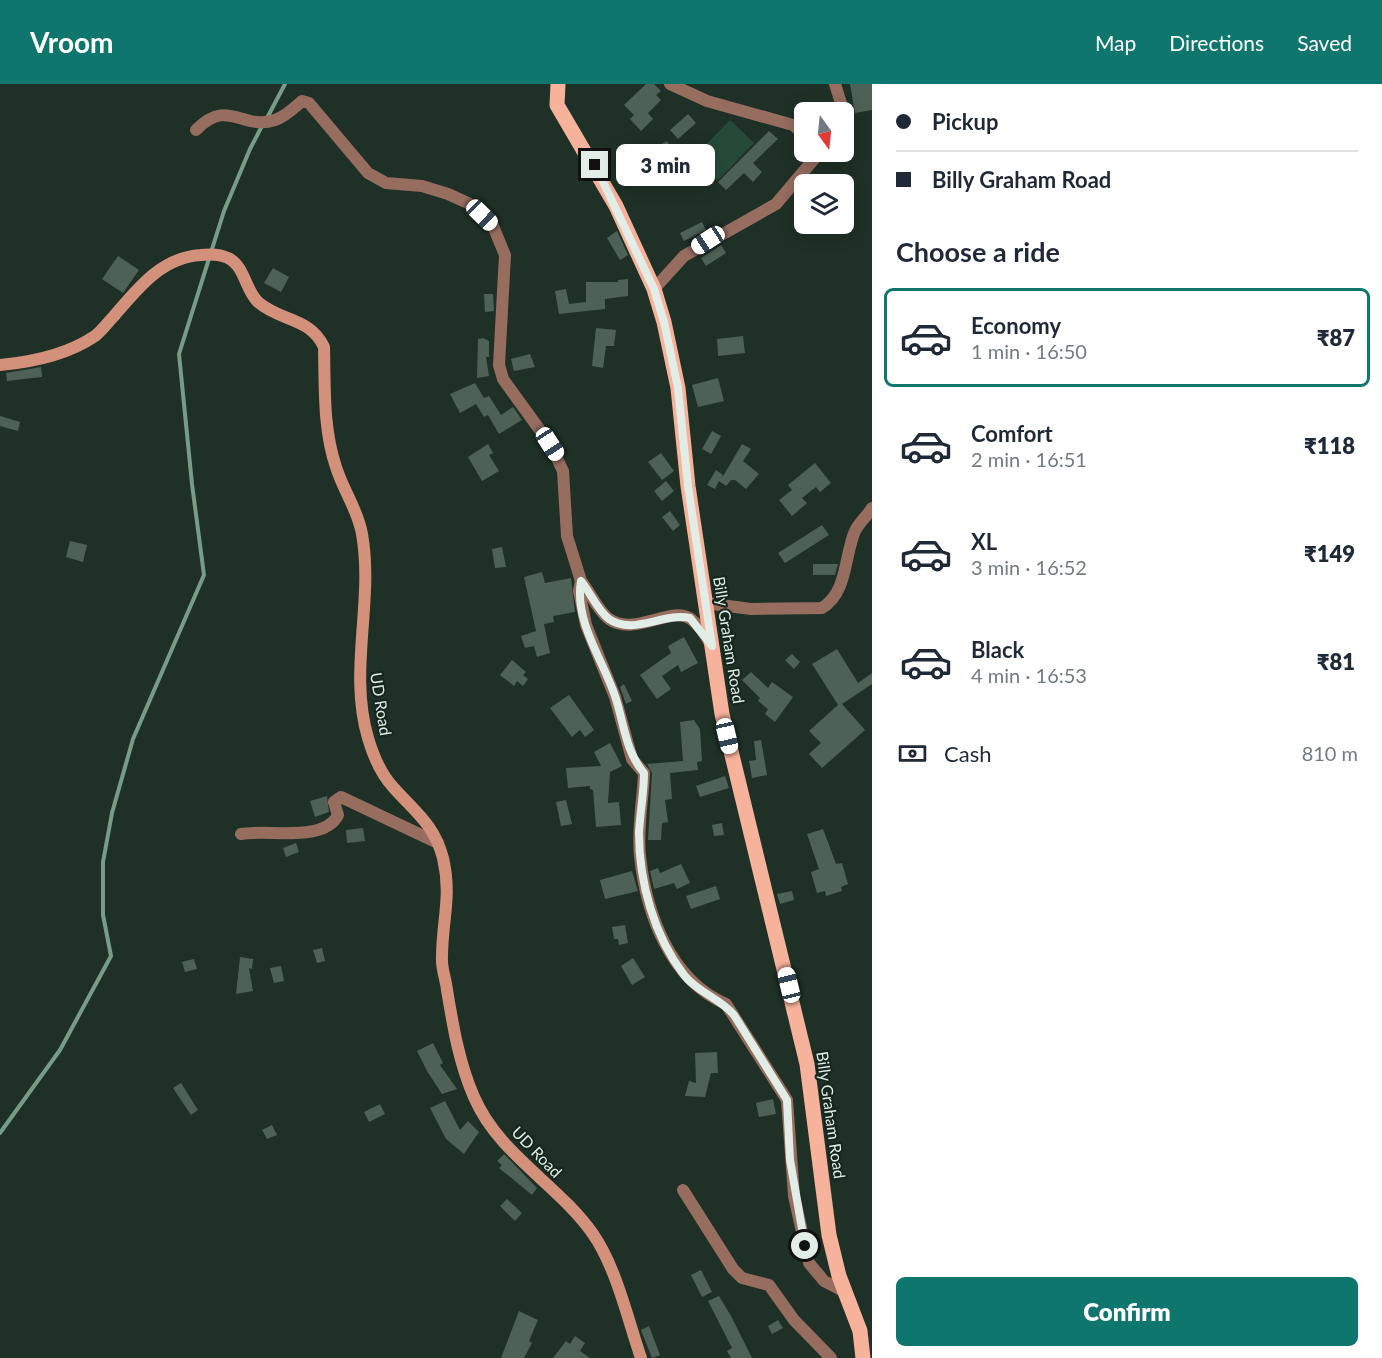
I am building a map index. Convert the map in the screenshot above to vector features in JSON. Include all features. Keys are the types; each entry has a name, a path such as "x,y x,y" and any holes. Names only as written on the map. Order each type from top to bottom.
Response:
{"main road":[{"name":"Billy Graham Road","path":"558,84 557,105 606,184 654,289 678,388 688,486 722,714 807,1064 829,1235 845,1292 860,1331 863,1358"},
{"name":"UD Road","path":"0,365 30,362 73,348 97,334 133,294 162,267 185,256 210,254 228,258 239,268 250,295 318,334 324,346 329,442 336,470 356,513 362,534 366,584 359,680 367,735 374,756 391,785 425,819 443,858 449,903 441,961 456,1042 474,1098 506,1146 570,1206 593,1235 605,1257 641,1358"}],"street":[{"path":"670,84 707,101 794,126"},
{"path":"835,84 841,102"},
{"path":"196,130 208,117 220,114 258,122 271,121 278,120 302,101 309,103 368,173 386,183 422,186 448,194 470,204 493,225 505,255 499,365 503,379 558,457 564,479 567,536 581,581 609,619 624,624 651,622 669,617 690,618 712,646"},
{"path":"654,289 684,256 776,204 787,194 811,162"},
{"path":"705,603 751,609 822,608 831,601 841,586 856,530 872,508"},
{"path":"581,581 579,591 586,625 615,697 632,759 644,773 640,855 652,914 662,937 685,976 699,989 730,1010 787,1100 794,1196 808,1263 824,1281 845,1292"},
{"path":"241,834 310,833 328,827 338,815 334,802 341,796 438,843"},
{"path":"683,1190 733,1269 742,1278 769,1285 794,1320 831,1358"}],"green space":[{"path":"730,120 754,143 718,180 694,157"}],"building":[{"path":"646,84 654,84 661,91 656,95 661,100 648,113 653,119 641,131 630,119 634,115 624,105"},
{"path":"850,84 872,84 872,110 855,113"},
{"path":"688,114 696,123 678,139 670,130"},
{"path":"769,131 778,139 753,163 762,172 753,182 744,173 726,190 718,182"},
{"path":"667,141 676,155 667,160 665,156 633,170 628,158 648,149 650,151"},
{"path":"702,222 706,230 684,241 680,233"},
{"path":"617,231 628,255 620,260 607,238"},
{"path":"721,245 726,253 706,266 701,258"},
{"path":"118,256 139,270 123,293 102,279"},
{"path":"273,268 289,277 281,292 264,283"},
{"path":"628,279 628,296 605,299 605,309 559,314 555,291 566,289 569,304 586,302 586,282 618,282 618,280"},
{"path":"484,294 493,294 494,311 485,312"},
{"path":"596,328 616,330 614,346 606,346 603,368 592,366"},
{"path":"743,336 745,353 718,356 717,339"},
{"path":"483,338 489,341 489,357 486,357 489,376 477,378 478,339"},
{"path":"530,354 535,367 514,371 511,359"},
{"path":"41,367 42,377 7,381 6,373"},
{"path":"718,378 724,401 698,407 692,385"},
{"path":"475,383 484,398 489,396 501,415 513,407 522,420 499,434 488,415 484,417 476,404 460,413 450,394"},
{"path":"0,416 20,422 18,431 0,426"},
{"path":"712,431 721,436 711,454 702,449"},
{"path":"488,444 493,453 489,455 499,471 482,481 468,457"},
{"path":"742,444 751,449 743,461 759,474 746,489 735,480 731,480 726,486 719,481 715,489 707,485 716,470 723,475 722,478"},
{"path":"661,453 674,471 662,480 648,462"},
{"path":"815,463 831,483 820,492 816,487 802,498 807,503 792,516 779,500 792,490 788,485"},
{"path":"666,481 674,491 662,501 654,491"},
{"path":"670,511 680,525 673,531 662,517"},
{"path":"822,525 829,535 785,563 778,553"},
{"path":"70,541 87,545 83,562 66,557"},
{"path":"502,547 506,567 495,568 492,549"},
{"path":"813,564 838,564 835,575 813,575"},
{"path":"542,572 545,583 571,578 575,612 553,616 554,622 544,624 550,653 537,657 534,646 525,648 521,636 536,631 524,577"},
{"path":"684,637 698,663 681,672 678,665 662,676 671,689 657,699 640,675 671,653 668,646"},
{"path":"837,649 858,683 872,673 872,684 842,704 865,730 822,768 809,754 821,743 809,731 838,705 812,664"},
{"path":"792,654 800,662 794,669 785,660"},
{"path":"512,660 526,672 523,675 528,679 523,686 517,681 514,686 500,675"},
{"path":"751,672 768,688 772,682 793,697 775,722 765,714 768,709 758,701 760,698 742,680"},
{"path":"624,684 632,701 626,704 620,687"},
{"path":"569,695 594,730 585,737 580,730 572,737 550,708"},
{"path":"694,720 700,729 702,761 697,762 698,770 670,773 672,799 665,800 668,822 662,823 661,840 648,840 652,773 647,764 683,761 680,722"},
{"path":"761,740 767,775 752,778 749,761 756,760 754,741"},
{"path":"610,743 622,766 610,772 608,803 619,802 621,825 596,827 593,790 590,786 568,788 566,768 601,766 594,752"},
{"path":"725,776 729,788 700,797 696,786"},
{"path":"327,796 329,812 315,817 310,801"},
{"path":"566,800 572,824 561,826 556,802"},
{"path":"722,823 724,835 714,836 712,825"},
{"path":"363,828 365,841 347,843 346,830"},
{"path":"823,829 836,864 842,863 848,884 841,887 842,891 826,896 825,891 817,893 811,872 819,869 807,834"},
{"path":"296,843 299,852 286,857 283,848"},
{"path":"681,864 690,883 677,889 674,883 654,889 650,871 658,868 660,873"},
{"path":"632,871 638,891 605,899 600,880"},
{"path":"716,886 720,899 691,909 686,896"},
{"path":"792,891 794,900 780,904 777,894"},
{"path":"625,925 628,943 619,945 618,939 614,939 612,927"},
{"path":"322,948 325,961 317,963 313,950"},
{"path":"240,957 253,959 252,969 249,968 253,991 236,994"},
{"path":"633,958 645,977 632,985 621,966"},
{"path":"194,959 197,969 185,972 182,962"},
{"path":"281,966 284,981 274,983 270,968"},
{"path":"433,1043 443,1063 440,1065 457,1089 442,1094 427,1071 417,1051"},
{"path":"717,1052 718,1073 711,1073 705,1097 685,1096 689,1081 696,1083 695,1053"},
{"path":"181,1083 198,1110 191,1115 173,1088"},
{"path":"773,1099 776,1114 759,1117 756,1103"},
{"path":"445,1101 460,1130 468,1121 479,1132 464,1154 446,1139 430,1108"},
{"path":"380,1104 385,1114 369,1122 364,1112"},
{"path":"272,1125 277,1135 267,1139 262,1130"},
{"path":"504,1154 537,1188 532,1195 499,1168 502,1165 497,1161"},
{"path":"507,1199 522,1213 515,1221 500,1206"},
{"path":"701,1270 712,1292 702,1297 691,1275"},
{"path":"719,1296 752,1358 731,1358 727,1351 732,1348 708,1301"},
{"path":"519,1311 538,1320 529,1341 532,1343 524,1358 501,1358"},
{"path":"778,1320 783,1328 772,1334 768,1326"},
{"path":"649,1326 660,1355 652,1358 641,1330"},
{"path":"575,1336 585,1343 580,1351 590,1358 553,1358 566,1341 570,1344"}],"waterway":[{"path":"267,118 285,84"},
{"path":"0,1133 60,1050 111,956 103,915 103,862 112,813 133,739 204,575 179,354 224,211 263,124"}],"route":[{"path":"595,165 654,289 673,358 688,486 712,646 703,631 690,618 669,617 640,624 624,624 609,619 581,581 579,591 582,608 586,625 615,697 632,759 644,773 639,830 640,855 652,914 673,958 685,976 711,998 726,1004 787,1100 794,1196 805,1246"}]}
